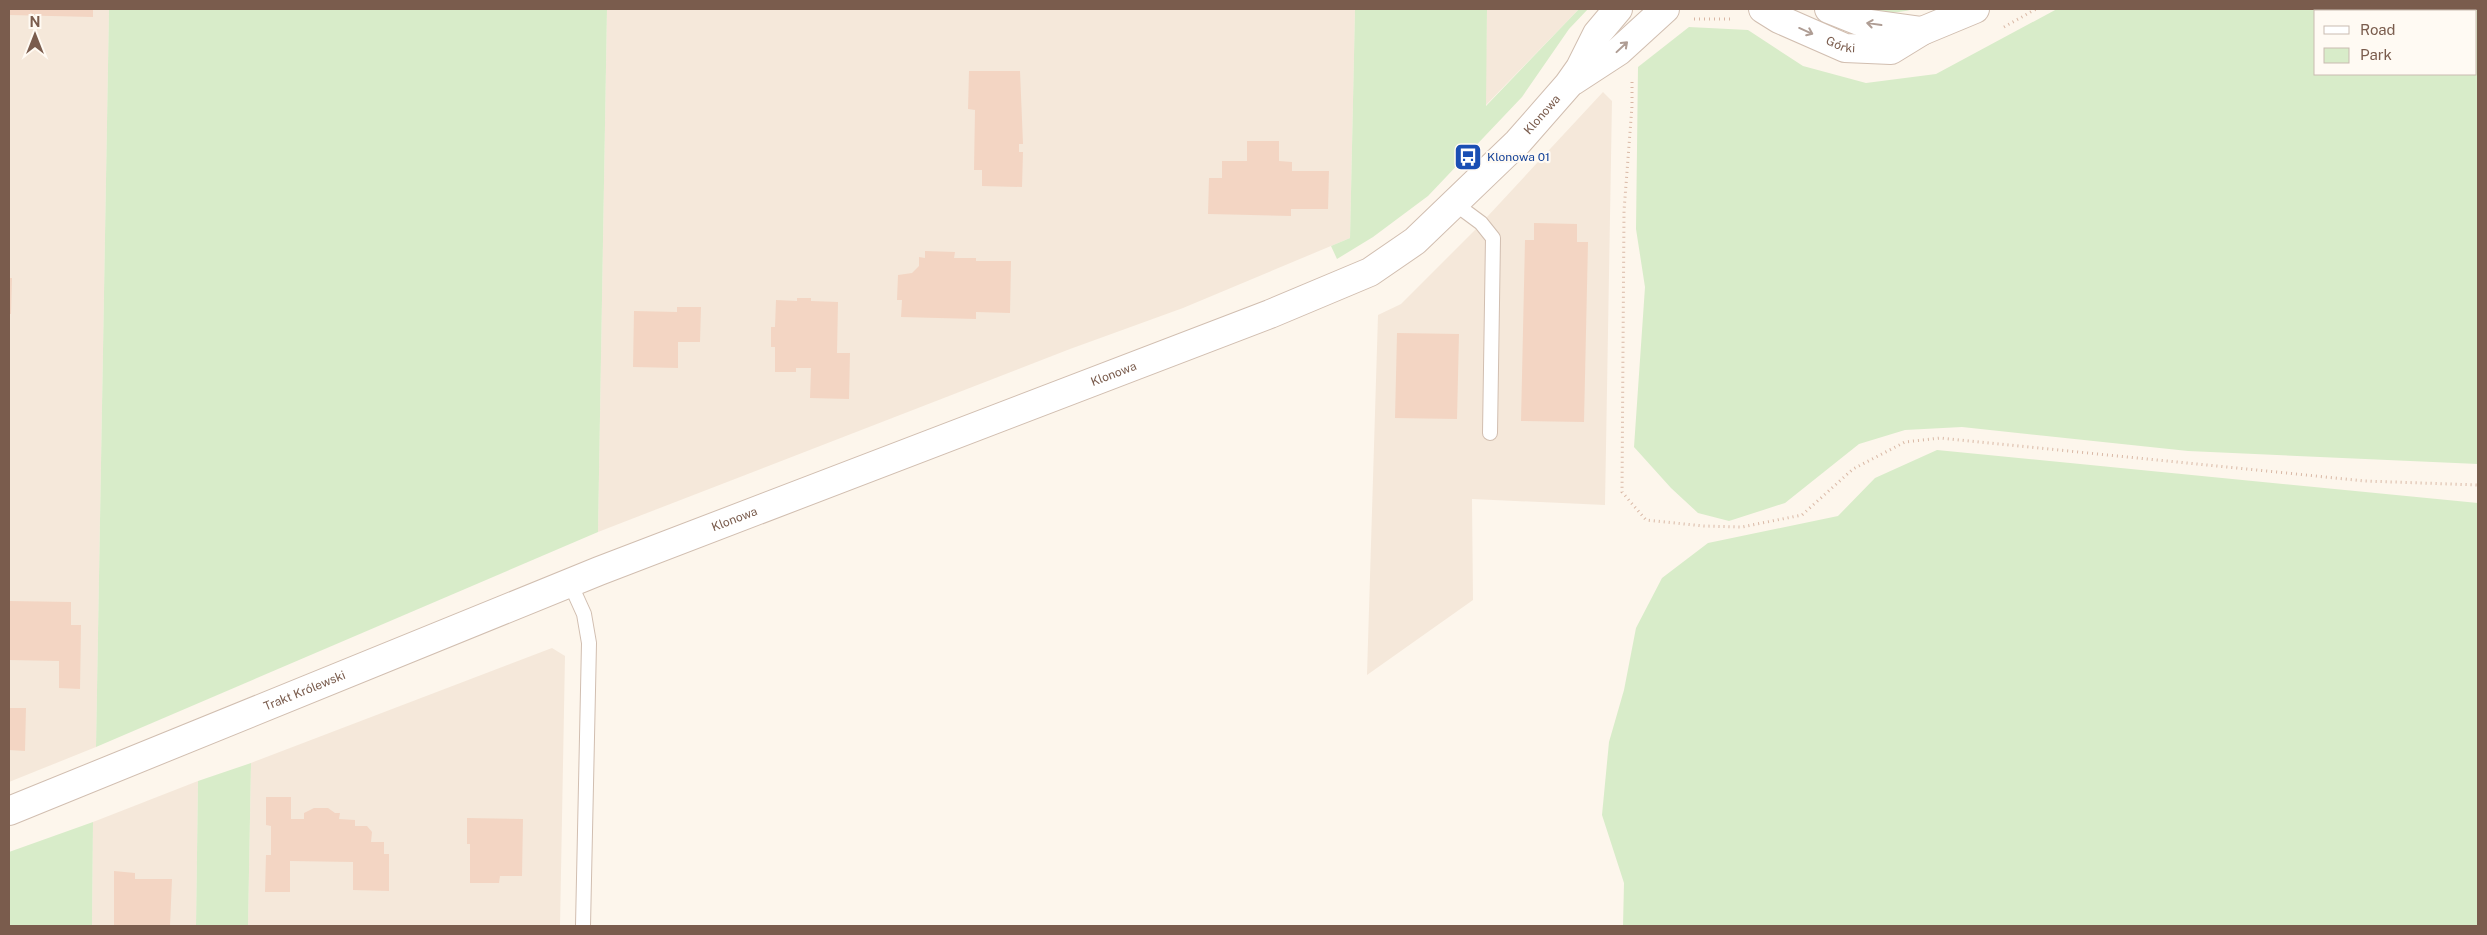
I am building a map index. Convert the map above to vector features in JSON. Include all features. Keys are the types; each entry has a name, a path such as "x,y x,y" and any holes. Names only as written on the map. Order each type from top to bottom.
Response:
{"street":[{"name":"Klonowa","path":"599,571 1288,307 1370,272 1415,242 1518,142 1568,85 1580,68 1597,34 1618,9"},
{"name":"Klonowa","path":"1568,85 1620,51 1665,9"},
{"name":"Górki","path":"1762,9 1779,19 1845,48 1891,50 1922,31 1975,9"},
{"name":"Górki","path":"1829,9 1864,23 1922,31"},
{"name":"Trakt Królewski","path":"9,811 599,571"}],"lane":[{"path":"1454,204 1481,223 1493,238 1490,433"},
{"path":"570,583 584,614 589,643 583,926"}],"path":[{"path":"1620,51 1632,80 1632,106 1624,211 1622,492 1646,520 1742,528 1802,515 1853,469 1904,442 1940,438 2365,481 2478,485"}],"shaded area":[{"path":"9,9 109,9 96,747 9,782"},
{"path":"607,9 1355,9 1350,238 1183,308 1070,349 598,532"},
{"path":"1487,9 1579,9 1485,106"},
{"path":"1603,92 1612,101 1605,505 1472,499 1473,600 1367,675 1378,315 1401,304 1474,231"},
{"path":"552,648 565,656 560,926 248,926 251,763"},
{"path":"198,781 196,926 92,926 93,822"}],"green space":[{"path":"109,9 607,9 598,532 96,747"},
{"path":"1355,9 1487,9 1486,106 1579,9 1588,9 1569,29 1522,97 1428,196 1373,237 1337,259 1331,246 1350,238"},
{"path":"1855,9 1914,9 1884,13"},
{"path":"2057,9 2478,9 2478,464 2188,451 1962,427 1905,430 1859,444 1785,503 1729,521 1698,513 1671,488 1634,447 1645,287 1636,229 1638,67 1689,27 1748,30 1803,66 1866,83 1936,74"},
{"path":"1937,450 2478,503 2478,926 1623,926 1624,883 1602,815 1609,742 1624,690 1636,628 1662,578 1708,543 1838,516 1875,478"},
{"path":"251,763 248,926 196,926 198,781"},
{"path":"93,822 92,926 9,926 9,852"}],"building":[{"path":"9,9 93,9 93,17 9,15"},
{"path":"969,71 1020,71 1023,144 1019,144 1019,152 1023,152 1022,187 982,186 982,170 974,170 975,110 968,109"},
{"path":"1247,141 1279,141 1279,161 1292,162 1292,171 1329,171 1328,209 1291,209 1291,216 1208,214 1209,178 1222,178 1222,161 1247,161"},
{"path":"1534,223 1577,224 1577,242 1588,242 1584,422 1521,421 1525,240 1534,240"},
{"path":"925,251 955,252 954,258 976,258 976,261 1011,261 1010,313 976,312 976,319 901,317 902,300 897,300 898,275 912,273 919,266 919,257 925,258"},
{"path":"9,278 12,278 11,314 9,314"},
{"path":"797,298 811,298 811,301 838,302 837,353 850,353 849,399 810,398 811,368 796,368 796,372 775,372 775,347 771,347 771,327 775,327 776,300 797,301"},
{"path":"677,307 701,307 700,342 678,342 678,368 633,367 634,311 677,312"},
{"path":"1397,333 1459,334 1457,419 1395,418"},
{"path":"9,601 71,602 71,625 81,625 80,689 59,688 59,661 9,660"},
{"path":"9,708 26,708 25,751 9,750"},
{"path":"266,797 291,797 291,819 304,819 304,813 314,808 328,808 335,813 340,813 339,819 355,820 355,826 367,826 372,832 371,842 384,842 384,854 389,854 389,891 353,890 353,862 290,861 290,892 265,892 266,855 271,855 271,826 266,825"},
{"path":"467,818 523,819 522,876 500,876 499,883 470,883 470,844 467,844"},
{"path":"114,871 135,873 135,879 172,879 170,926 114,926"}],"place":[{"name":"Klonowa 01","path":"1468,157"}]}
